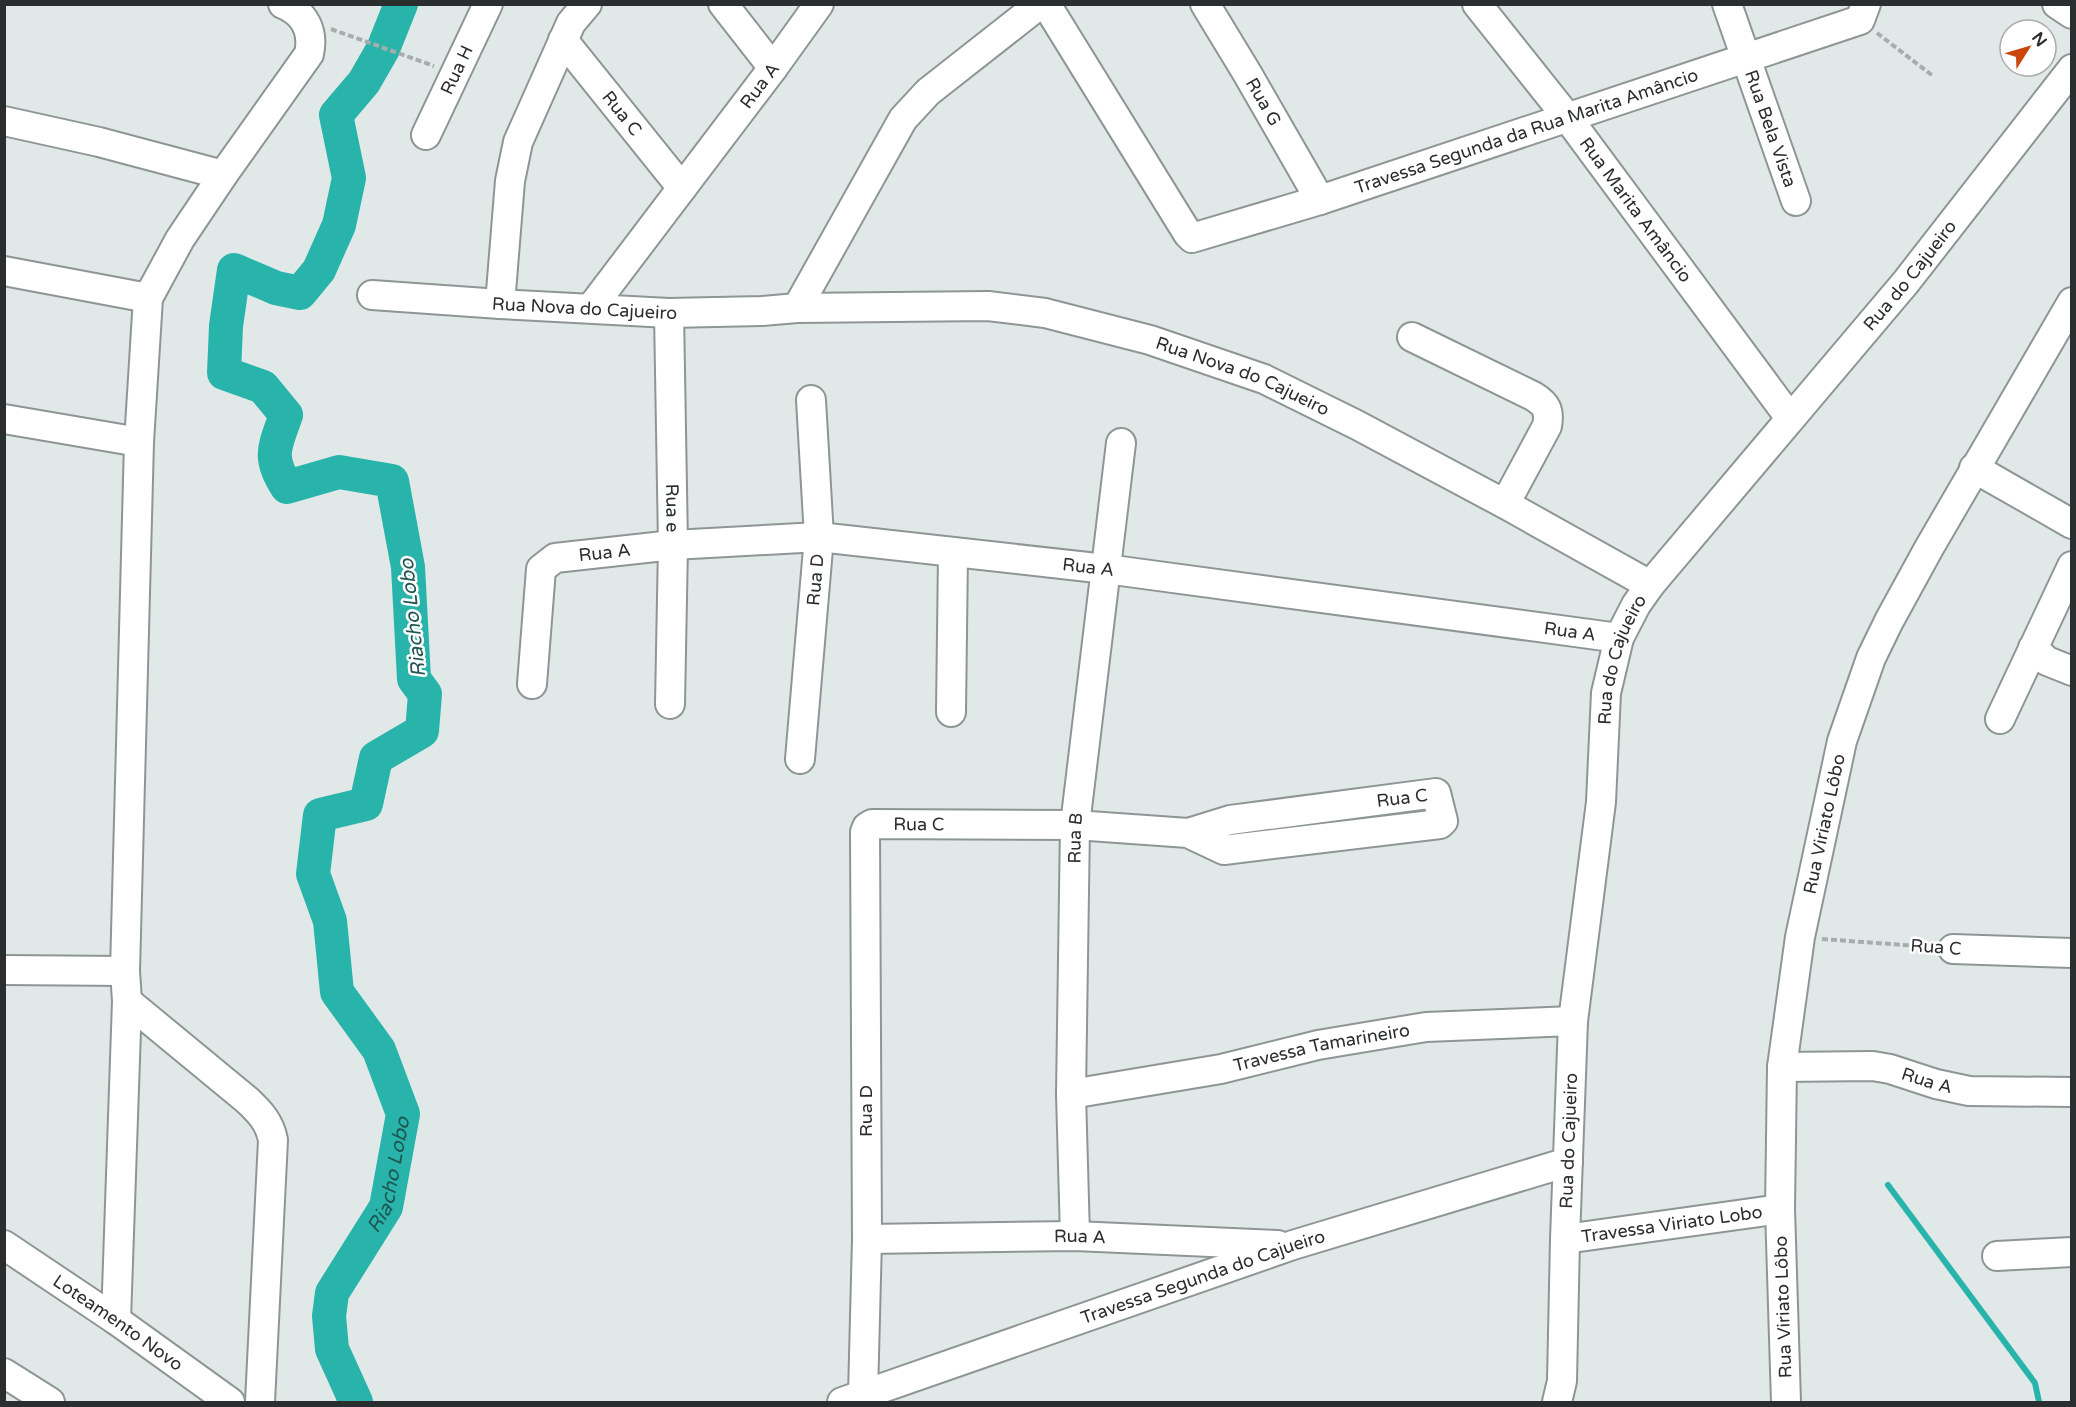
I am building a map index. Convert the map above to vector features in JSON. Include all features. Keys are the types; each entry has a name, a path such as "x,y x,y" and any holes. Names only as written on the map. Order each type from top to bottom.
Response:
{"street":[{"path":"116,1320 127,1000 125,971 139,442 148,298 180,239 309,54 312,42 309,27 293,8 283,4"},
{"name":"Rua H","path":"426,135 488,4"},
{"path":"500,304 510,181 518,142 562,40 578,13 587,4"},
{"path":"723,4 773,68"},
{"name":"Rua A","path":"591,308 819,4"},
{"path":"797,308 903,119 928,92 1040,4"},
{"name":"Travessa Segunda da Rua Marita Amâncio","path":"1046,4 1192,238 1320,200 1746,57 1863,12"},
{"name":"Rua G","path":"1205,4 1247,72 1320,200"},
{"name":"Rua Marita Amâncio","path":"1477,4 1567,117 1790,418"},
{"name":"Rua Bela Vista","path":"1727,4 1796,201"},
{"path":"2057,4 2072,14"},
{"name":"Rua C","path":"562,40 682,188"},
{"name":"Rua do Cajueiro","path":"1557,1402 1562,1381 1564,1239 1573,1021 1601,802 1605,693 1619,638 1636,605 1650,585 1906,282 2072,69"},
{"path":"4,121 99,142 223,175"},
{"path":"4,271 148,298"},
{"name":"Rua Nova do Cajueiro","path":"372,295 669,313 797,308 988,306 1045,313 1150,340 1264,379 1358,425 1650,585"},
{"name":"Rua Viriato Lôbo","path":"1786,1402 1780,1209 1782,1067 1800,937 1838,757 1859,690 1890,621 1974,468 2072,302"},
{"name":"Rua e","path":"669,313 673,545 670,704"},
{"path":"1412,337 1545,404 1548,411 1548,426 1505,504"},
{"name":"Rua D","path":"800,759 819,537 811,400"},
{"path":"4,419 139,442"},
{"name":"Rua B","path":"1075,1236 1071,1094 1075,825 1121,443"},
{"path":"1974,468 2072,524"},
{"name":"Rua A","path":"532,684 541,569 555,558 673,545 819,537 1106,569 1619,638"},
{"path":"951,712 953,553"},
{"path":"2000,719 2072,566"},
{"path":"2033,648 2047,661 2072,671"},
{"name":"Rua C","path":"867,827 872,824 1075,825 1188,833 1224,850 1440,824 1443,821 1436,793 1222,822 1188,833"},
{"path":"1300,811 1302,841"},
{"name":"Rua D","path":"853,1399 867,1239 865,832 867,827"},
{"name":"Rua C","path":"1953,949 2072,953"},
{"path":"4,970 125,971"},
{"path":"127,1000 247,1100 271,1129 273,1140 260,1402"},
{"name":"Travessa Tamarineiro","path":"1071,1094 1221,1069 1318,1045 1414,1029 1573,1021"},
{"name":"Rua A","path":"1782,1067 1873,1066 1970,1091 2072,1092"},
{"name":"Travessa Segunda do Cajueiro","path":"853,1399 1293,1245 1568,1162"},
{"name":"Travessa Viriato Lobo","path":"1564,1239 1780,1209"},
{"name":"Rua A","path":"867,1239 1075,1236 1293,1245"},
{"name":"Loteamento Novo","path":"4,1245 116,1320 230,1402"},
{"path":"1997,1256 2072,1252"},
{"path":"4,1372 50,1402"}],"path":[{"path":"1863,12 1933,76"},
{"path":"309,27 329,29 455,73"},
{"name":"Rua C","path":"1800,937 1953,949"}],"waterway":[{"name":"Riacho Lobo","path":"356,1402 332,1349 329,1316 332,1293 386,1207 403,1114 379,1050 337,992 330,921 313,874 320,815 366,804 376,758 422,731 425,694 414,679 408,567 392,481 339,472 287,487 275,459 276,444 286,415 263,387 224,373 226,326 234,270 276,288 300,293 319,270 339,225 349,178 336,115 364,82 383,49 401,4"},
{"path":"1888,1185 2035,1383 2039,1402"}]}
